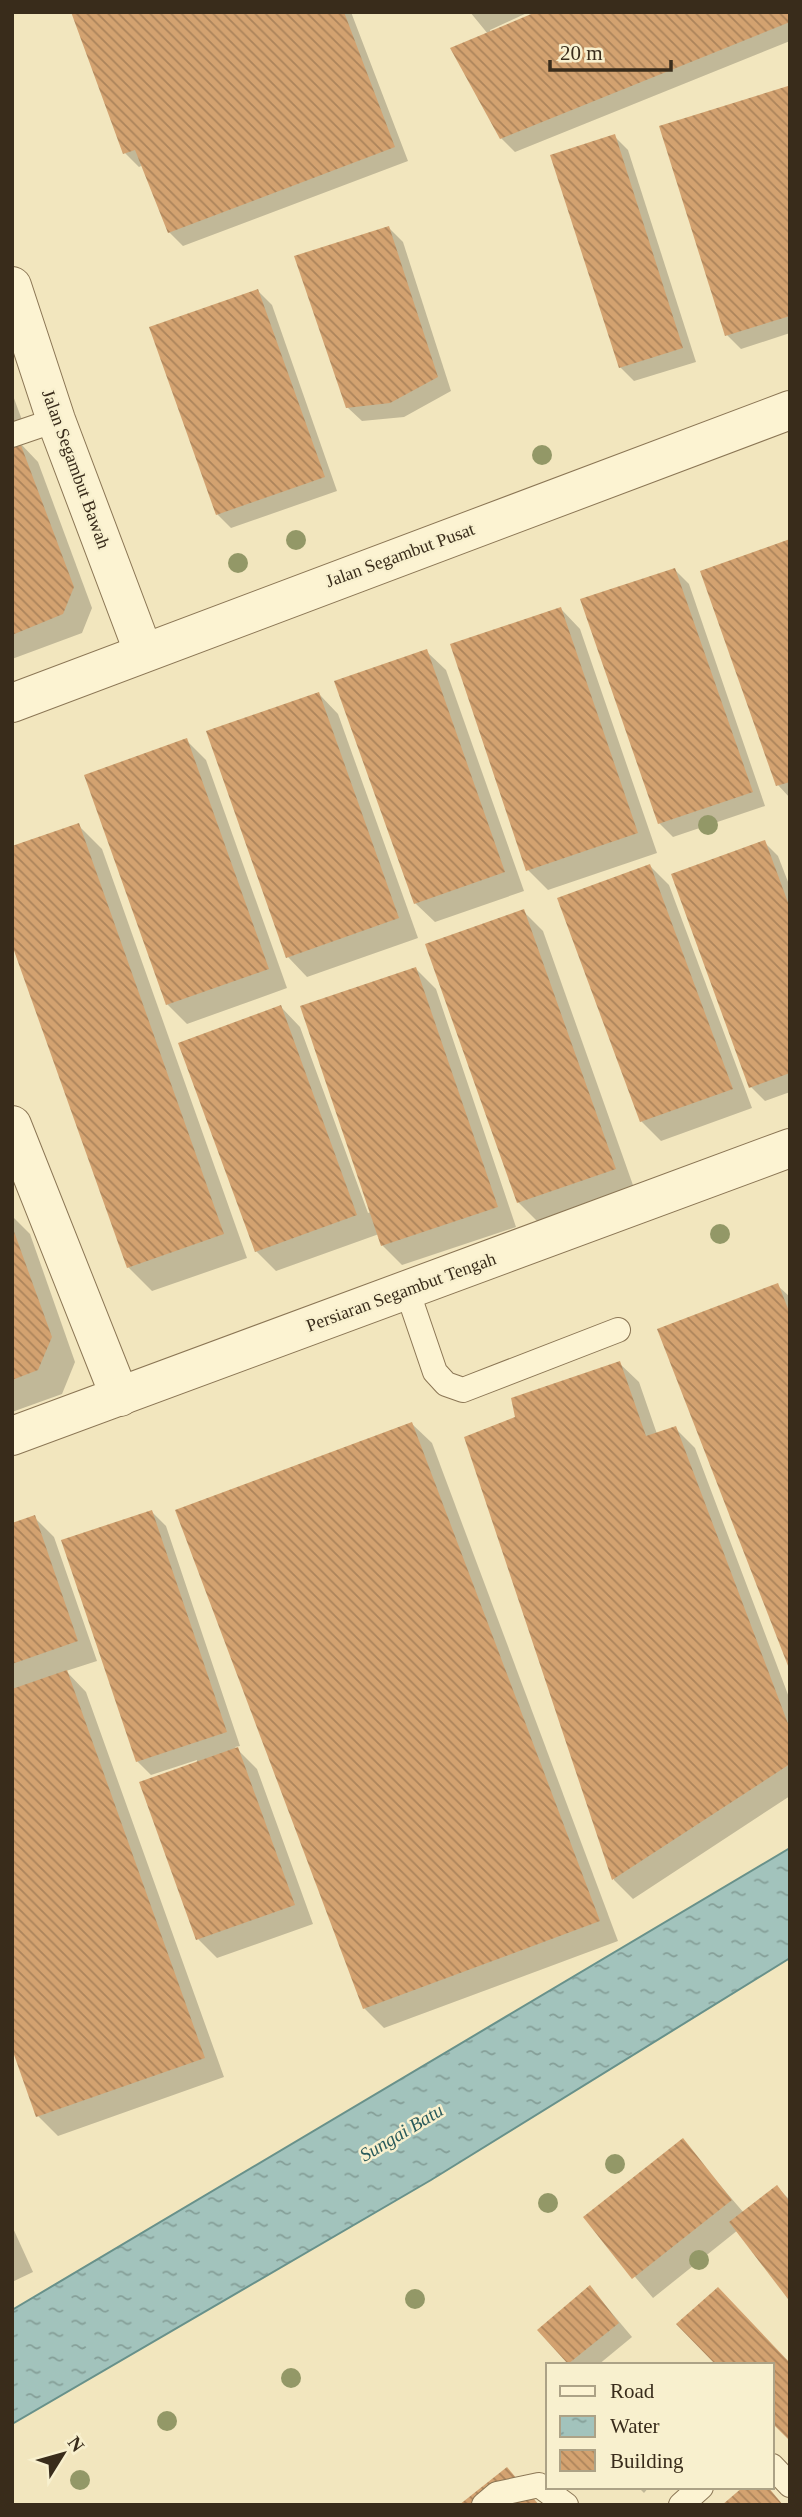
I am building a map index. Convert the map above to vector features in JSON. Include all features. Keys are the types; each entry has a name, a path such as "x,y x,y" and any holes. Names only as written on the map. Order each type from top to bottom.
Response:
{"street":[{"name":"Jalan Segambut Bawah","path":"12,286 56,420 143,651"},
{"name":"Jalan Segambut Pusat","path":"12,703 143,651 790,410"},
{"path":"12,1125 120,1397"},
{"name":"Persiaran Segambut Tengah","path":"12,1436 790,1148"}],"lane":[{"path":"12,435 56,420"},
{"path":"407,1290 435,1372 446,1384 463,1390 618,1330"},
{"path":"774,2468 790,2485"},
{"path":"484,2505 497,2494 538,2485 566,2505"},
{"path":"681,2505 699,2489"}],"water":[{"name":"Sungai Batu","path":"790,1848 790,1958 431,2180 12,2424 12,2310"}],"building":[{"path":"71,12 344,12 395,147 168,233 135,150 123,154"},
{"path":"536,12 790,12 790,22 500,139 450,48"},
{"path":"788,86 790,316 725,336 659,126"},
{"path":"615,134 683,348 619,368 550,155"},
{"path":"389,226 438,377 390,403 346,408 294,256"},
{"path":"258,289 325,477 216,515 149,327"},
{"path":"19,440 74,587 63,614 12,635 12,442"},
{"path":"790,539 790,782 776,786 700,571"},
{"path":"675,568 753,792 658,824 580,599"},
{"path":"561,607 638,833 526,871 450,644"},
{"path":"427,649 505,872 414,904 334,681"},
{"path":"319,692 399,918 286,958 206,731"},
{"path":"187,738 269,969 166,1005 84,775"},
{"path":"79,823 224,1234 127,1268 12,945 12,846"},
{"path":"765,840 790,908 790,1073 749,1088 671,874"},
{"path":"650,864 733,1089 640,1122 557,898"},
{"path":"524,909 616,1169 517,1203 425,944"},
{"path":"416,967 498,1207 381,1246 300,1006"},
{"path":"281,1005 357,1215 255,1252 178,1043"},
{"path":"12,1226 52,1337 38,1370 12,1380"},
{"path":"778,1283 790,1314 790,1671 657,1329"},
{"path":"620,1361 646,1436 676,1426 790,1729 790,1764 612,1880 464,1437 515,1417 511,1398"},
{"path":"412,1422 600,1921 363,2009 175,1510"},
{"path":"152,1510 227,1732 136,1762 61,1540"},
{"path":"35,1515 78,1641 12,1664 12,1523"},
{"path":"67,1670 205,2058 36,2117 12,2049 12,1689"},
{"path":"238,1747 295,1905 196,1940 139,1782"},
{"path":"683,2138 732,2200 632,2279 583,2217"},
{"path":"777,2185 790,2202 788,2299 729,2222"},
{"path":"590,2285 619,2323 569,2363 537,2330"},
{"path":"718,2287 790,2363 790,2441 774,2425 774,2363 714,2363 676,2324"},
{"path":"507,2467 539,2505 459,2505"},
{"path":"741,2489 770,2489 783,2505 722,2505"}]}
